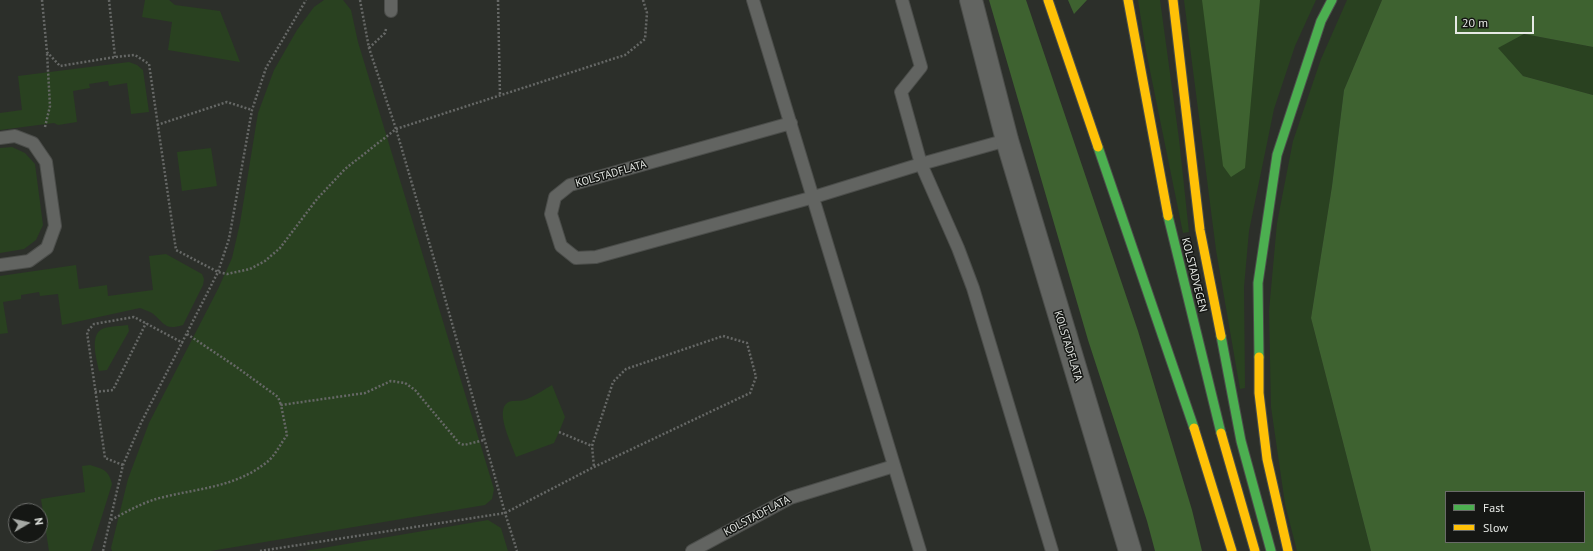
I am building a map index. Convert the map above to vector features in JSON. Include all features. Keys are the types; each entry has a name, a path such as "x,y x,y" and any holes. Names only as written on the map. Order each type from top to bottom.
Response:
{"main road":[{"path":"1048,0 1200,446 1232,551"},
{"name":"KOLSTADVEGEN","path":"1128,0 1170,229 1224,446 1255,551"},
{"name":"KOLSTADVEGEN","path":"1173,0 1200,230 1241,441 1271,551"},
{"path":"1288,551 1267,459 1259,393 1258,284 1277,154 1321,21 1332,0"}],"street":[{"name":"KOLSTADFLATA","path":"971,0 1007,140 1130,551"}],"lane":[{"path":"753,0 814,197 920,551"},
{"path":"902,0 921,67 901,92 921,164 958,248 973,288 1052,551"},
{"name":"KOLSTADFLATA","path":"791,123 570,185 555,197 551,214 561,246 576,258 596,257 814,197 921,164 1007,140"},
{"path":"0,138 15,136 33,143 40,152 46,162 55,226 47,248 29,261 0,265"},
{"name":"KOLSTADFLATA","path":"692,551 790,498 894,466"}],"path":[{"path":"40,152 50,106 42,0"},
{"path":"109,0 114,57"},
{"path":"103,551 123,465 141,423 218,272 229,239 252,110 266,68 306,0"},
{"path":"360,0 369,48 396,129 517,551"},
{"path":"498,0 500,96"},
{"path":"47,52 60,66 135,55 149,64 176,250 218,272 227,274 250,269 265,261 280,248 317,198 345,169 396,129 625,55 645,39 648,13 643,0"},
{"path":"369,48 385,33 391,5"},
{"path":"157,125 227,102 252,110"},
{"path":"123,465 105,458 87,332 94,324 134,317 182,343"},
{"path":"95,392 113,390 146,323"},
{"path":"110,520 137,506 162,497 224,485 246,475 268,462 287,435 278,397 187,334"},
{"path":"260,551 505,513 594,467 750,393 756,377 747,343 724,336 626,369 613,382 592,446 594,467"},
{"path":"281,405 365,393 391,381 405,383 415,390 459,443 464,445 484,440"},
{"path":"560,432 592,446"}],"green space":[{"path":"145,0 169,0 175,5 220,11 240,62 168,50 172,22 142,17"},
{"path":"324,0 343,0 351,10 358,42 494,489 492,499 485,505 211,551 112,551 111,548 128,479 149,423 218,289 232,258 240,223 258,113 274,70 297,30 314,7"},
{"path":"989,0 1026,0 1138,331 1192,510 1202,551 1155,551 1147,521 1088,340"},
{"path":"1068,0 1087,0 1074,14"},
{"path":"1138,0 1160,0 1179,139 1189,232 1183,233 1146,51"},
{"path":"1184,0 1316,0 1295,46 1274,109 1249,231 1244,287 1245,388 1240,389 1216,250"},
{"path":"1202,0 1260,0 1245,168 1231,177 1223,166"},
{"path":"1347,0 1382,0 1344,90 1332,186 1311,318 1371,551 1297,551 1285,504 1271,407 1269,311 1277,223 1293,141 1321,59"},
{"path":"1382,0 1593,0 1593,47 1524,34 1498,48 1523,76 1593,95 1593,551 1371,551 1311,318 1332,186 1344,90"},
{"path":"1524,34 1593,47 1593,95 1523,76 1497,48"},
{"path":"129,62 137,65 143,70 149,112 131,114 127,83 109,86 108,81 89,84 90,88 73,91 77,122 58,125 54,123 0,130 0,113 22,110 18,76"},
{"path":"12,147 25,153 35,164 43,225 36,240 24,249 0,253 0,148"},
{"path":"211,148 217,186 182,191 177,152"},
{"path":"166,254 202,274 204,279 203,285 183,325 172,327 165,325 152,313 140,308 62,325 58,294 40,296 39,292 21,295 21,299 3,302 8,333 0,334 0,276 76,265 79,289 107,285 108,296 153,290 149,256"},
{"path":"128,325 129,331 107,370 99,371 95,348 98,332 105,328"},
{"path":"552,385 565,417 554,443 516,457 508,438 504,422 503,409 508,402 528,399"},
{"path":"90,465 105,471 111,479 112,484 91,551 49,551 48,503 42,503 41,499 85,492 82,466"},
{"path":"488,520 501,528 508,551 305,551"}],"traffic: fast":[{"path":"1259,357 1258,283 1277,155 1321,21 1332,0"},
{"path":"1098,147 1194,428"},
{"path":"1168,216 1221,433"},
{"path":"1221,336 1241,441 1271,551"}],"traffic: slow":[{"path":"1048,0 1098,147"},
{"path":"1128,0 1168,216"},
{"path":"1173,0 1200,230 1221,336"},
{"path":"1259,357 1259,393 1267,459 1288,551"},
{"path":"1194,428 1232,551"},
{"path":"1221,433 1255,551"}]}
